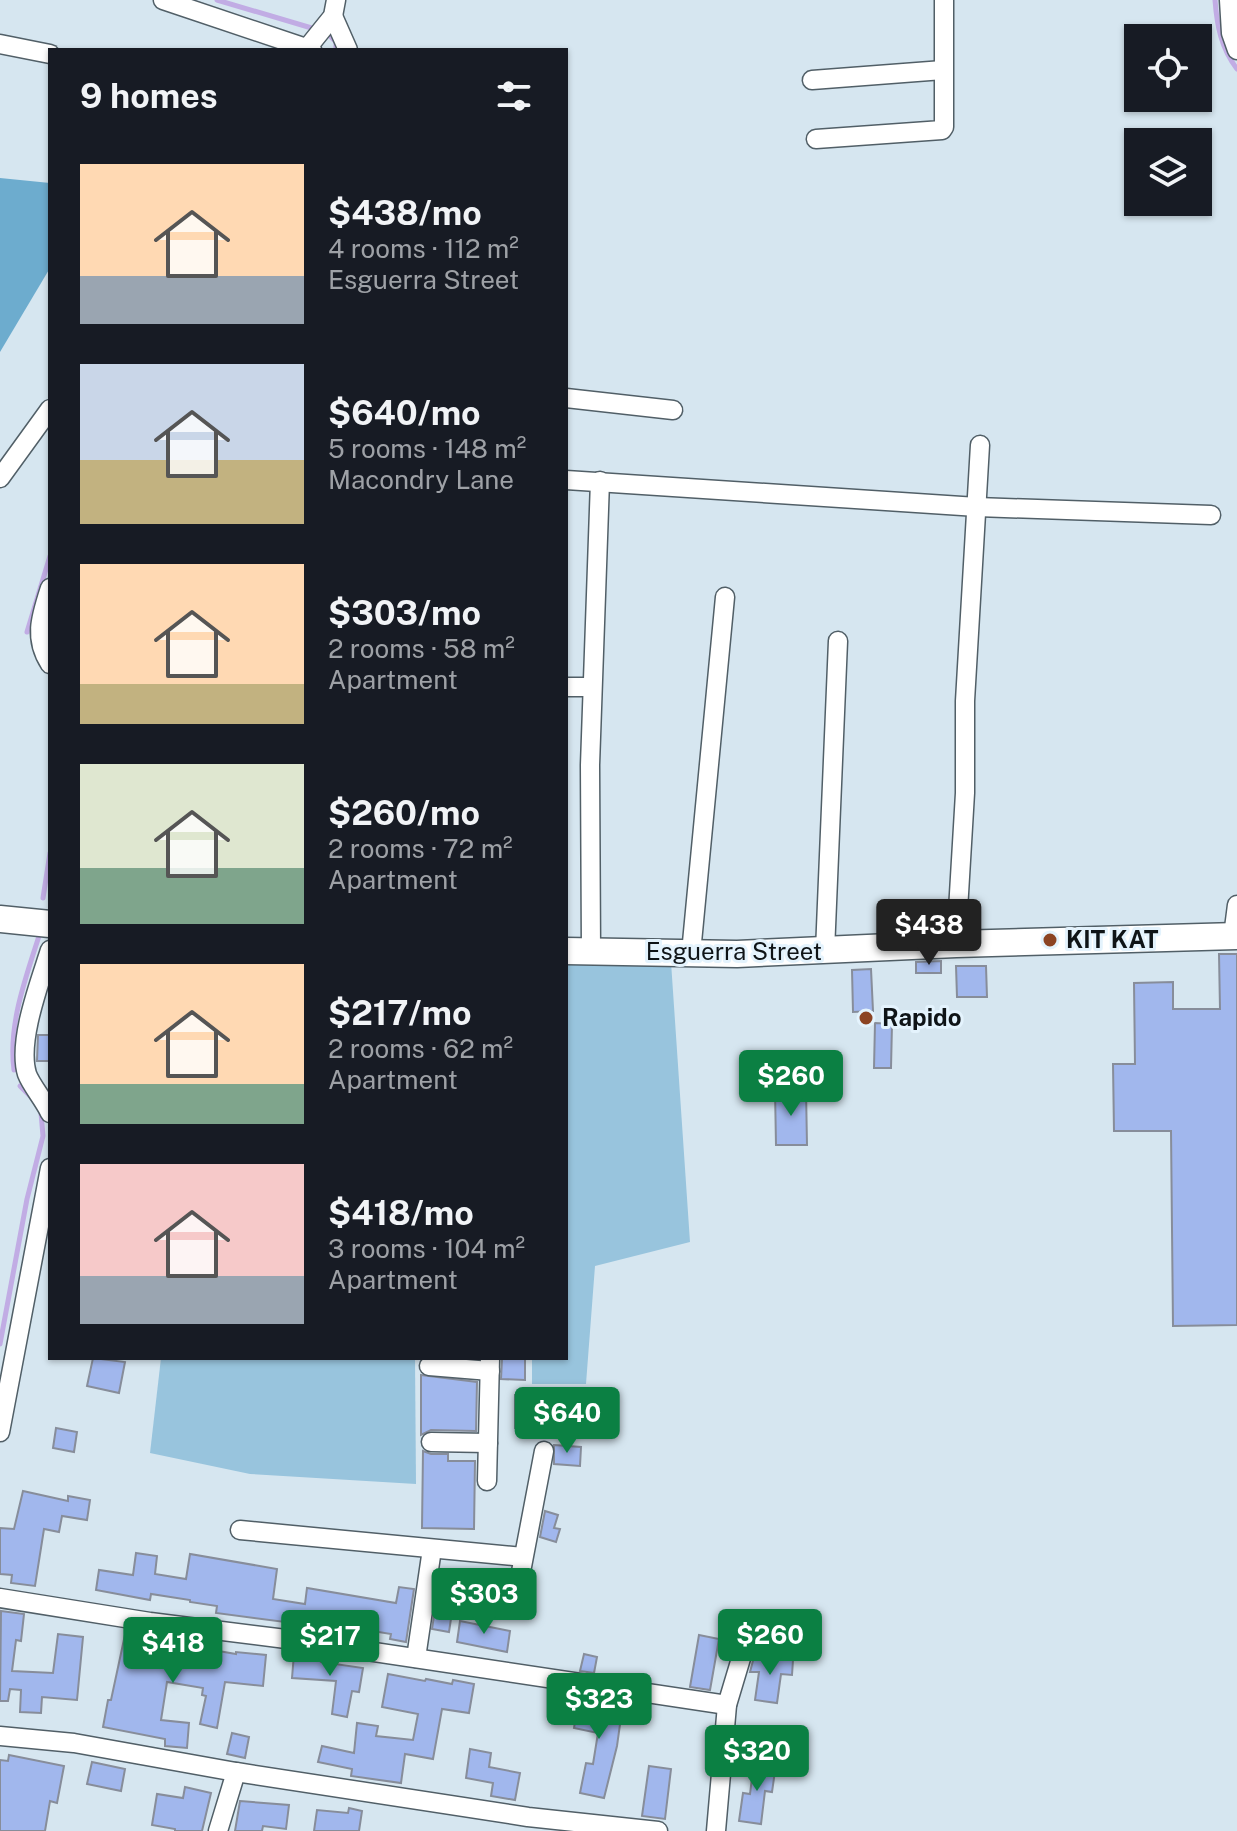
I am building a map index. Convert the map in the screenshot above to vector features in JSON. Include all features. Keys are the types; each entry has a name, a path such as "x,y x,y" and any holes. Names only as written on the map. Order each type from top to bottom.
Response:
{"main road":[{"path":"0,919 48,922"},
{"name":"Esguerra Street","path":"578,951 825,951 1235,936"}],"street":[{"path":"163,0 310,48 334,8"},
{"path":"816,139 938,133 944,127 944,0"},
{"path":"1229,0 1231,33 1237,50"},
{"path":"334,8 347,48"},
{"path":"0,44 48,54"},
{"path":"812,80 943,70"},
{"path":"568,398 673,410"},
{"path":"0,478 48,412"},
{"path":"956,944 965,793 965,701 980,445"},
{"path":"568,480 977,507 1211,515"},
{"path":"578,951 590,765 600,481"},
{"path":"48,596 38,633 48,661"},
{"path":"691,953 725,597"},
{"path":"825,951 838,641"},
{"path":"568,687 592,687"},
{"path":"1235,936 1237,905"},
{"path":"48,957 28,1022 26,1056 28,1076 48,1110"},
{"path":"0,1432 48,1179"},
{"path":"429,1366 490,1365 487,1481"},
{"path":"431,1442 488,1443"},
{"path":"516,1598 544,1451"},
{"path":"240,1530 523,1557"},
{"path":"416,1658 432,1549"},
{"path":"0,1598 727,1705"},
{"path":"716,1831 727,1705 742,1655"},
{"path":"0,1736 74,1743 526,1824 658,1831"},
{"path":"218,1831 236,1772"}],"shaded area":[{"path":"0,178 48,183 48,271 0,352"},
{"path":"671,962 690,1242 595,1266 586,1384 532,1384 532,1360 568,1360 568,963"},
{"path":"161,1360 415,1360 416,1484 250,1474 150,1453"}],"building":[{"path":"1219,954 1237,954 1237,1325 1173,1326 1171,1131 1114,1131 1113,1064 1135,1064 1134,983 1173,982 1173,1009 1220,1009"},
{"path":"941,961 941,973 916,973 916,962"},
{"path":"956,966 986,966 987,997 957,997"},
{"path":"871,969 873,1011 853,1012 852,970"},
{"path":"875,1023 892,1024 891,1068 874,1068"},
{"path":"38,1035 48,1035 48,1061 37,1061"},
{"path":"775,1090 806,1090 807,1145 776,1145"},
{"path":"93,1360 125,1362 119,1393 87,1386"},
{"path":"502,1360 525,1360 525,1380 501,1379"},
{"path":"421,1375 477,1382 476,1431 431,1430 421,1435"},
{"path":"563,1394 564,1428 515,1428 515,1395"},
{"path":"56,1428 77,1432 74,1452 53,1448"},
{"path":"554,1445 581,1447 580,1466 554,1464"},
{"path":"423,1451 448,1454 448,1461 475,1461 474,1529 422,1528"},
{"path":"23,1491 68,1501 68,1496 90,1500 87,1520 62,1516 59,1532 44,1529 35,1586 11,1583 12,1575 0,1574 0,1528 14,1529"},
{"path":"545,1511 558,1515 554,1528 560,1529 556,1542 540,1537"},
{"path":"136,1553 157,1556 155,1574 186,1579 190,1554 277,1569 273,1599 305,1604 307,1588 396,1603 399,1587 414,1589 406,1642 390,1639 391,1634 336,1625 334,1634 300,1629 301,1624 216,1613 217,1606 190,1600 151,1594 150,1600 96,1590 99,1570 133,1575"},
{"path":"435,1609 452,1612 449,1632 432,1629"},
{"path":"1,1611 24,1614 21,1641 16,1640 12,1671 53,1673 58,1634 83,1637 77,1700 42,1697 41,1713 20,1712 21,1690 10,1689 8,1701 0,1701"},
{"path":"460,1621 510,1631 507,1652 457,1642"},
{"path":"126,1630 147,1634 144,1646 180,1650 182,1638 202,1641 201,1648 266,1655 263,1686 225,1682 217,1728 200,1724 206,1696 202,1695 203,1688 167,1682 161,1720 189,1723 187,1748 165,1746 165,1739 103,1727"},
{"path":"699,1635 719,1639 710,1690 690,1687"},
{"path":"296,1652 322,1656 321,1662 363,1668 359,1692 352,1691 347,1717 332,1714 336,1681 292,1678"},
{"path":"584,1654 597,1657 594,1673 580,1671"},
{"path":"754,1657 793,1660 792,1675 781,1674 777,1703 755,1700 759,1672 750,1672"},
{"path":"388,1674 425,1681 452,1684 453,1680 474,1684 469,1713 442,1709 433,1759 405,1754 401,1783 351,1776 352,1769 318,1762 322,1746 354,1753 357,1723 378,1726 376,1736 413,1740 418,1714 382,1707"},
{"path":"579,1698 623,1703 617,1746 604,1798 580,1793 586,1763 593,1764 598,1733 574,1728"},
{"path":"232,1733 249,1737 245,1758 227,1754"},
{"path":"470,1749 491,1753 489,1767 520,1773 515,1800 491,1796 493,1783 466,1778"},
{"path":"9,1755 64,1766 57,1803 50,1801 45,1831 0,1831 0,1760 8,1761"},
{"path":"92,1762 125,1769 121,1791 87,1784"},
{"path":"754,1762 776,1764 772,1792 765,1791 761,1824 739,1821 743,1793 750,1794"},
{"path":"649,1766 671,1769 665,1819 642,1816"},
{"path":"185,1787 211,1793 202,1831 175,1831 152,1825 157,1794 183,1798"},
{"path":"240,1801 289,1805 286,1829 263,1826 262,1831 235,1831"},
{"path":"349,1808 362,1811 359,1831 314,1831 317,1810 348,1813"}],"waterway":[{"path":"217,0 315,29"},
{"path":"1215,0 1221,36 1237,69"},
{"path":"327,33 336,42 336,48"},
{"path":"27,632 48,563"},
{"path":"43,898 48,866"},
{"path":"14,1070 16,1018 40,933"},
{"path":"20,1086 32,1098"},
{"path":"0,1344 27,1199 43,1136 41,1113"}],"place":[{"name":"KIT KAT","path":"1050,940"},
{"name":"Rapido","path":"866,1018"}]}
